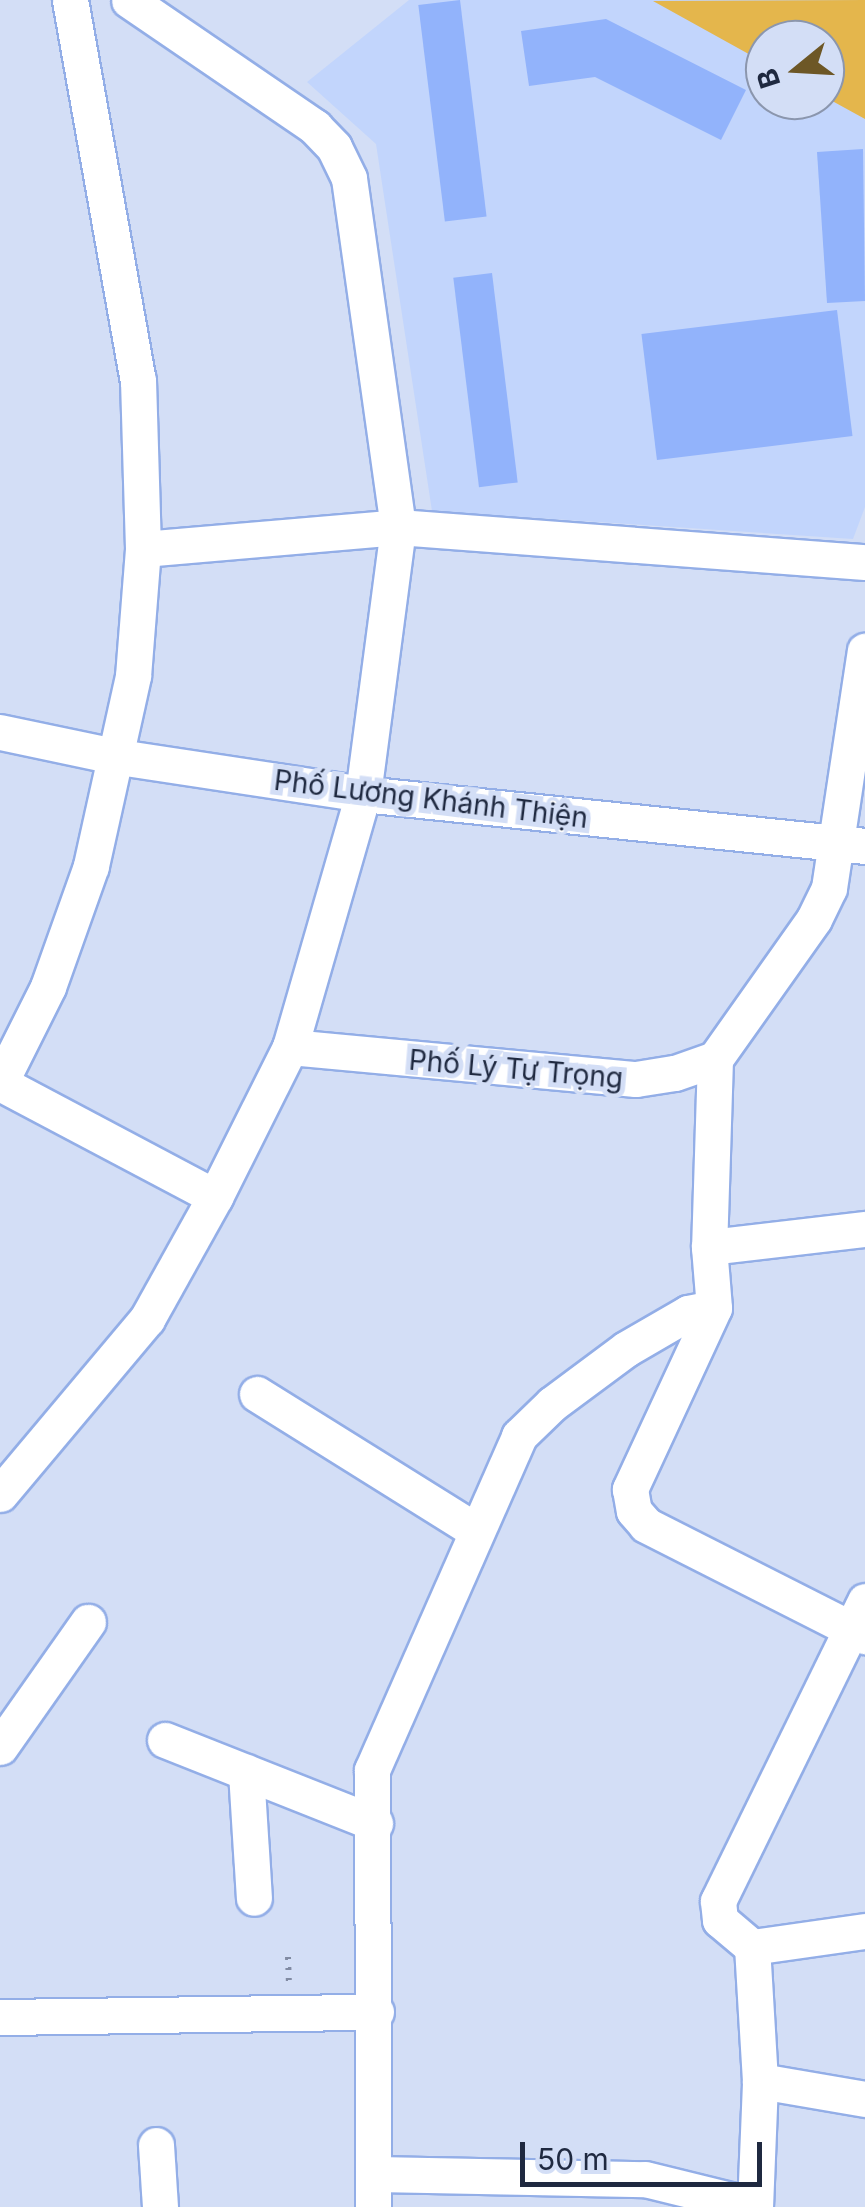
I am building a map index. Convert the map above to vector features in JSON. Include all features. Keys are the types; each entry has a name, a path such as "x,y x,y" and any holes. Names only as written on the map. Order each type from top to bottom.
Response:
{"street":[{"path":"70,0 138,380 143,549 133,676 119,757 91,866 48,987 0,1083 216,1197"},
{"path":"2,1489 147,1319 216,1197 290,1047 363,794 398,527 349,178 334,147 316,126 128,0"},
{"path":"143,549 398,527 865,562"},
{"path":"714,1308 688,1313 626,1349 552,1404 520,1436 475,1530 372,1770 375,2190 573,2193 645,2179 755,2207 760,2081 752,1947 720,1920 718,1900 860,1622 646,1526 634,1512 630,1489 714,1308 709,1247 715,1059 814,919 849,845 865,651"},
{"name":"Phố Lương Khánh Thiện","path":"0,732 119,757 363,794 849,845"},
{"name":"Phố Lý Tự Trọng","path":"290,1047 636,1079 675,1073 715,1059"},
{"path":"709,1247 865,1228"},
{"path":"257,1394 475,1530"},
{"path":"0,1747 88,1622"},
{"path":"166,1740 374,1823"},
{"path":"246,1772 254,1898"},
{"path":"752,1947 865,1931"},
{"path":"0,2017 376,2012"},
{"path":"760,2081 865,2098"},
{"path":"156,2145 160,2207"}],"shaded area":[{"path":"409,0 865,0 865,507 853,539 432,511 376,144 307,82"},
{"path":"865,0 865,119 845,108 845,20 745,20 745,52 653,1"}],"building":[{"path":"460,0 487,216 445,221 418,5"},
{"path":"606,19 745,92 721,140 595,77 529,86 521,31"},
{"path":"863,149 865,301 827,303 817,152"},
{"path":"492,273 518,482 479,487 453,278"},
{"path":"837,310 852,436 657,460 641,334"}]}
